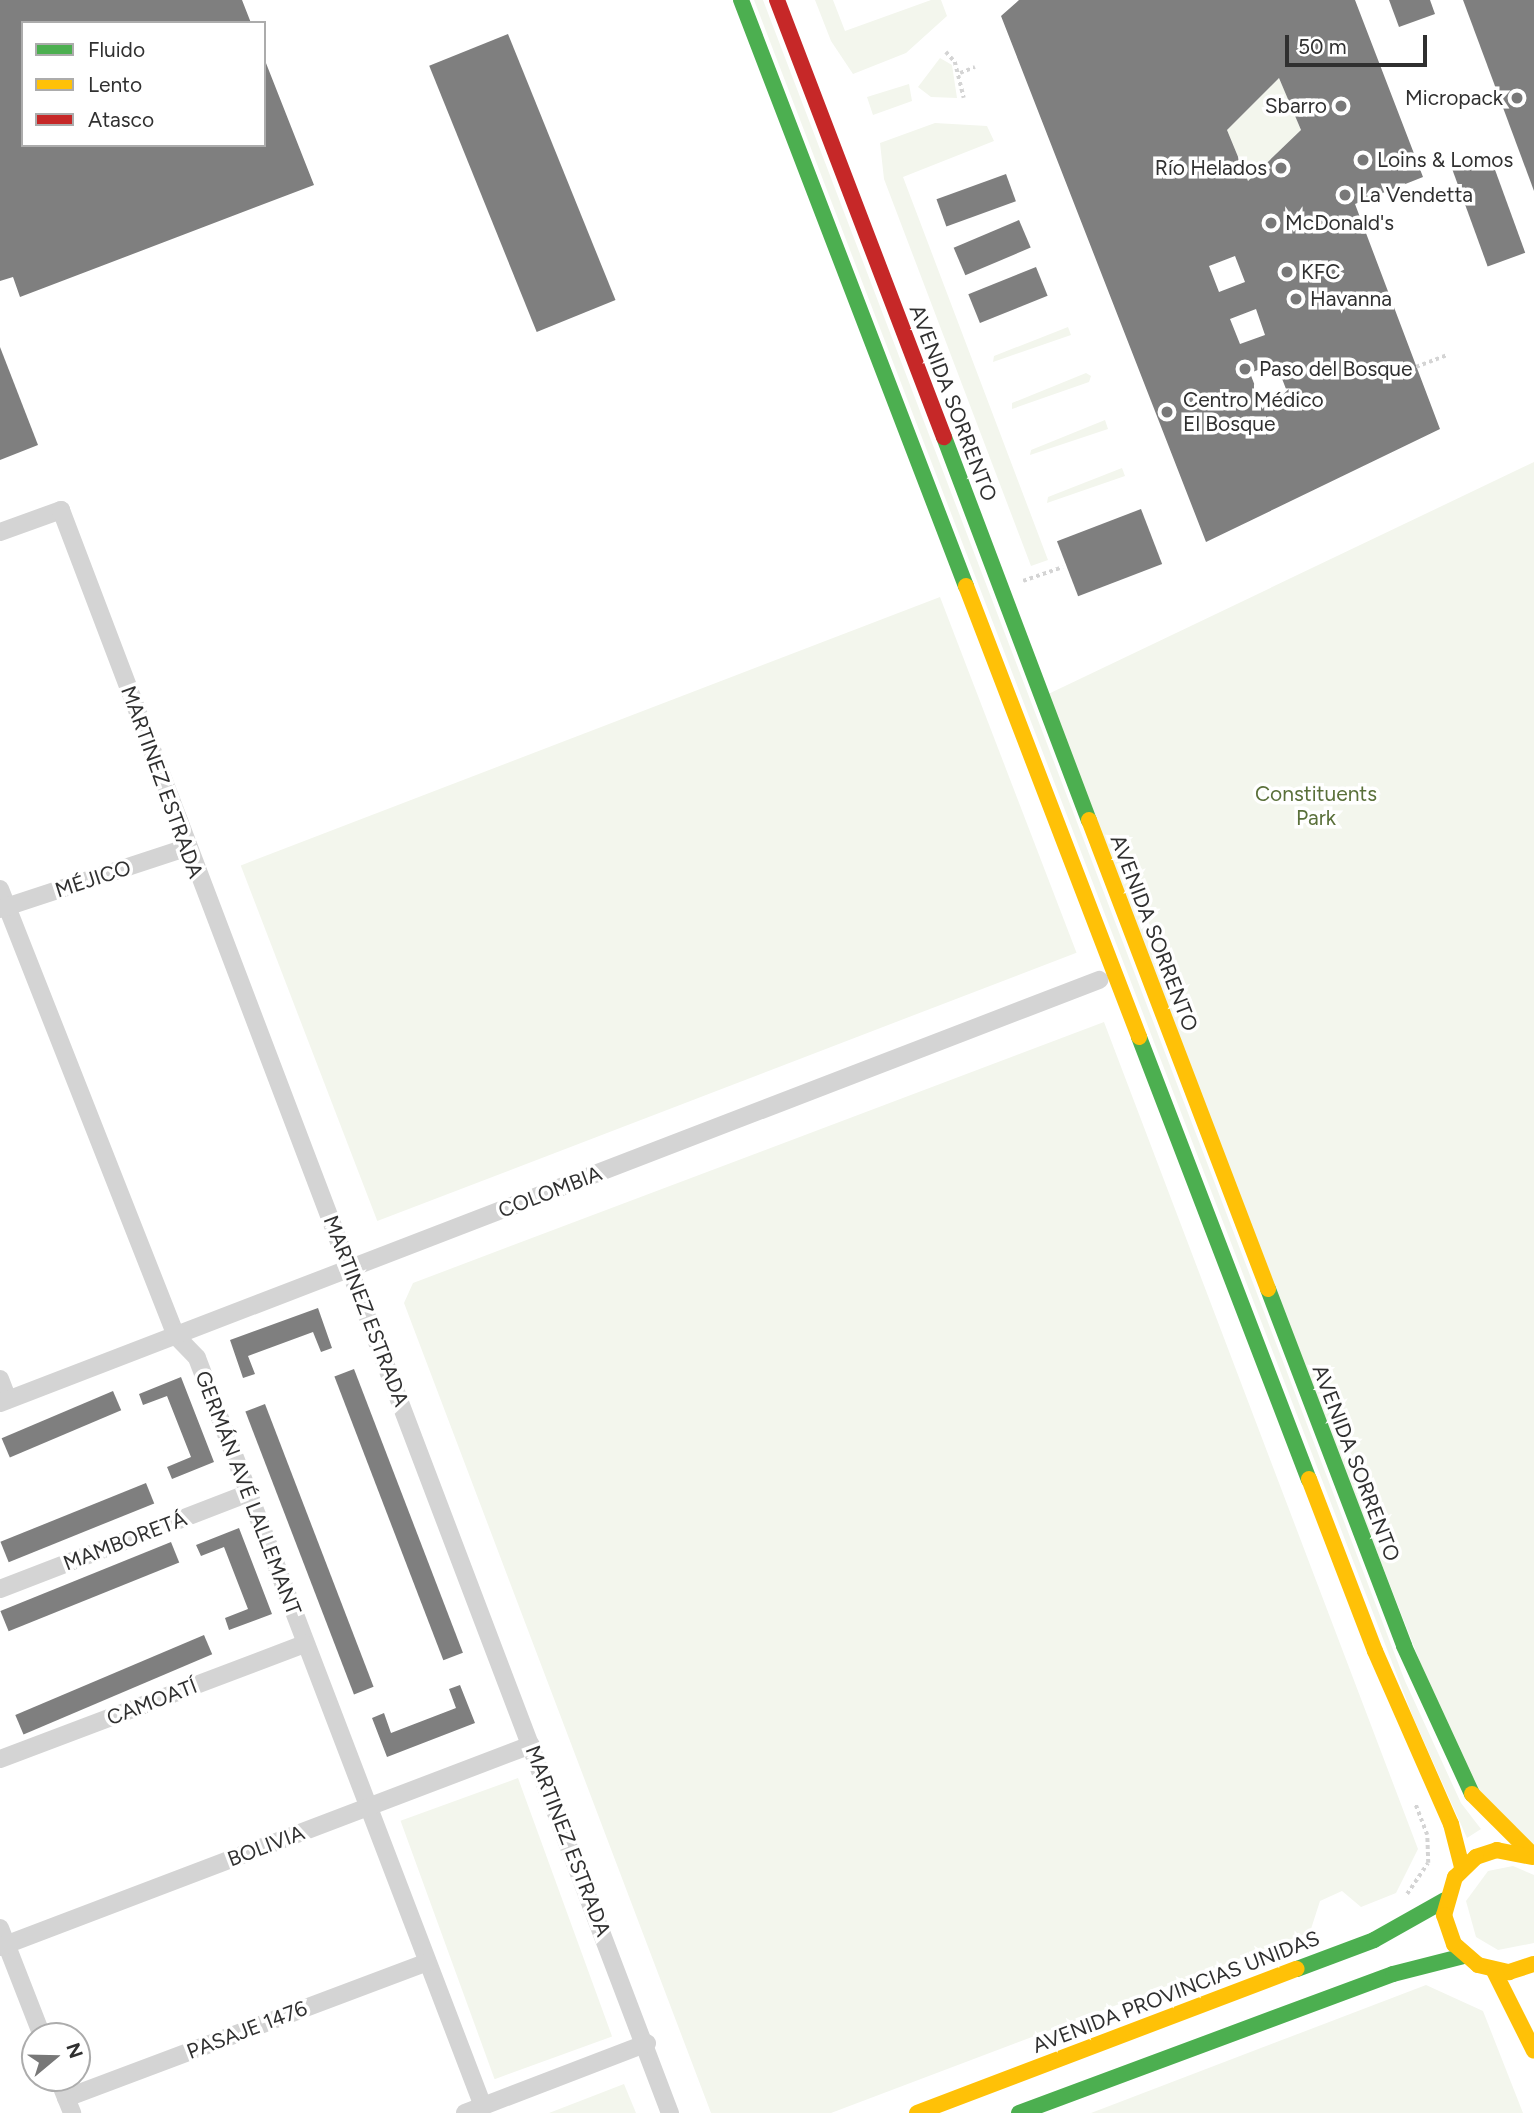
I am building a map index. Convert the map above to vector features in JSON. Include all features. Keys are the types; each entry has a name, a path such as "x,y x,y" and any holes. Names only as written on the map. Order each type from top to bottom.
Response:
{"main road":[{"path":"741,0 1370,1638 1451,1824 1462,1867"},
{"name":"AVENIDA SORRENTO","path":"777,0 1404,1646 1473,1797 1534,1857"},
{"path":"1534,1857 1497,1850 1462,1867 1445,1900 1447,1930 1464,1956 1494,1971 1534,1964"},
{"name":"AVENIDA PROVINCIAS UNIDAS","path":"917,2113 1374,1940 1445,1900"},
{"path":"1019,2113 1393,1975 1464,1956"},
{"path":"1494,1971 1534,2051"}],"street":[{"name":"MARTINEZ ESTRADA","path":"0,532 61,510 186,848 647,2043 670,2113"},
{"name":"MÉJICO","path":"4,908 186,848"},
{"name":"GERMÁN AVÉ LALLEMANT","path":"0,889 4,908 176,1336 197,1357 250,1493 427,1962 474,2110"},
{"name":"COLOMBIA","path":"4,1401 1099,980"},
{"path":"0,1378 4,1401"},
{"name":"MAMBORETÁ","path":"0,1589 250,1493"},
{"name":"CAMOATÍ","path":"0,1759 305,1644"},
{"name":"BOLIVIA","path":"2,1940 368,1808 531,1745"},
{"path":"2,1940 36,2022"},
{"name":"PASAJE 1476","path":"69,2106 427,1962"},
{"path":"474,2110 647,2043"}],"path":[{"path":"946,52 960,73 964,98"},
{"path":"960,73 975,67"},
{"path":"1416,366 1447,355"},
{"path":"1023,581 1063,567"}],"green space":[{"path":"754,0 763,0 1405,1681 1461,1803 1481,1829 1467,1838 1413,1717"},
{"path":"815,0 833,0 845,31 931,0 941,0 947,16 906,53 853,74 831,41"},
{"path":"940,58 952,65 957,98 931,97 918,87"},
{"path":"1279,78 1301,130 1248,181 1227,130"},
{"path":"909,84 912,101 873,115 867,97"},
{"path":"935,123 987,126 994,141 903,177 1048,560 1031,566 884,179 880,143"},
{"path":"1068,327 1071,335 993,362 994,356"},
{"path":"1086,373 1091,376 1089,382 1012,409 1012,403"},
{"path":"1105,420 1108,429 1030,455 1031,450"},
{"name":"Constituents Park","path":"1534,462 1534,1856 1473,1797 1042,697"},
{"path":"1122,468 1125,476 1047,503 1048,497"},
{"path":"940,597 1077,953 377,1221 241,865"},
{"path":"1104,1022 1418,1849 1396,1893 1361,1907 1342,1891 1320,1901 1310,1932 831,2113 711,2113 404,1303 413,1283"},
{"path":"518,1778 612,2036 495,2079 401,1821"},
{"path":"1513,1866 1534,1875 1534,1943 1498,1950 1476,1937 1466,1901 1488,1871"},
{"path":"1426,1985 1483,2011 1523,2113 1091,2113"},
{"path":"624,2084 636,2113 549,2113"}],"building":[{"path":"0,0 242,0 250,21 21,21 21,147 266,147 266,63 314,185 20,297 13,277 0,281"},
{"path":"1019,0 1355,0 1423,177 1355,204 1440,429 1206,542 1001,16","holes":["1279,78 1301,130 1248,181 1227,130","1235,256 1245,282 1219,292 1209,266","1256,309 1265,335 1240,344 1230,319","1276,363 1286,389 1260,399 1250,373"]},
{"path":"1389,0 1430,0 1435,14 1399,27"},
{"name":"Micropack","path":"1463,0 1534,0 1534,191"},
{"path":"508,34 616,300 537,332 429,66"},
{"path":"1490,156 1525,253 1488,266 1452,170"},
{"path":"1006,174 1016,201 946,227 936,199"},
{"path":"1019,220 1031,248 965,275 954,248"},
{"path":"1036,267 1048,296 980,323 968,294"},
{"path":"0,347 38,445 0,460"},
{"path":"1141,509 1162,564 1078,596 1057,541"},
{"path":"318,1308 332,1348 321,1352 313,1332 248,1356 255,1374 243,1378 230,1340"},
{"path":"354,1369 463,1653 443,1660 334,1377"},
{"path":"181,1377 214,1462 172,1479 167,1467 191,1457 167,1396 143,1405 139,1394"},
{"path":"113,1391 121,1410 10,1458 2,1438"},
{"path":"265,1404 374,1687 354,1694 245,1412"},
{"path":"146,1483 154,1503 9,1562 0,1542"},
{"path":"239,1528 272,1614 229,1630 225,1618 248,1609 224,1547 201,1556 196,1545"},
{"path":"171,1542 179,1562 9,1631 0,1611"},
{"path":"204,1635 212,1654 24,1734 15,1715"},
{"path":"460,1685 475,1723 387,1757 372,1718 384,1713 391,1733 456,1708 449,1689"}],"traffic: fast":[{"path":"741,0 966,586"},
{"path":"944,437 1089,820"},
{"path":"1139,1037 1309,1479"},
{"path":"1268,1289 1404,1646 1472,1794"},
{"path":"1297,1969 1374,1940 1445,1900"},
{"path":"1019,2113 1393,1974 1464,1956"}],"traffic: slow":[{"path":"966,586 1139,1037"},
{"path":"1089,820 1268,1289"},
{"path":"1309,1479 1375,1651 1451,1824 1462,1867"},
{"path":"1472,1794 1534,1856"},
{"path":"1532,1857 1497,1850 1476,1857 1455,1877 1444,1915 1454,1944 1478,1965 1509,1972 1534,1964"},
{"path":"917,2113 1297,1969"},
{"path":"1494,1971 1534,2051"}],"traffic: jam":[{"path":"777,0 944,437"}],"place":[{"name":"Micropack","path":"1517,98"},
{"name":"Sbarro","path":"1341,106"},
{"name":"Loins & Lomos","path":"1363,160"},
{"name":"Río Helados","path":"1281,168"},
{"name":"La Vendetta","path":"1345,195"},
{"name":"McDonald's","path":"1271,223"},
{"name":"KFC","path":"1287,272"},
{"name":"Havanna","path":"1296,299"},
{"name":"Paso del Bosque","path":"1245,369"},
{"name":"Centro Médico El Bosque","path":"1167,412"}]}
